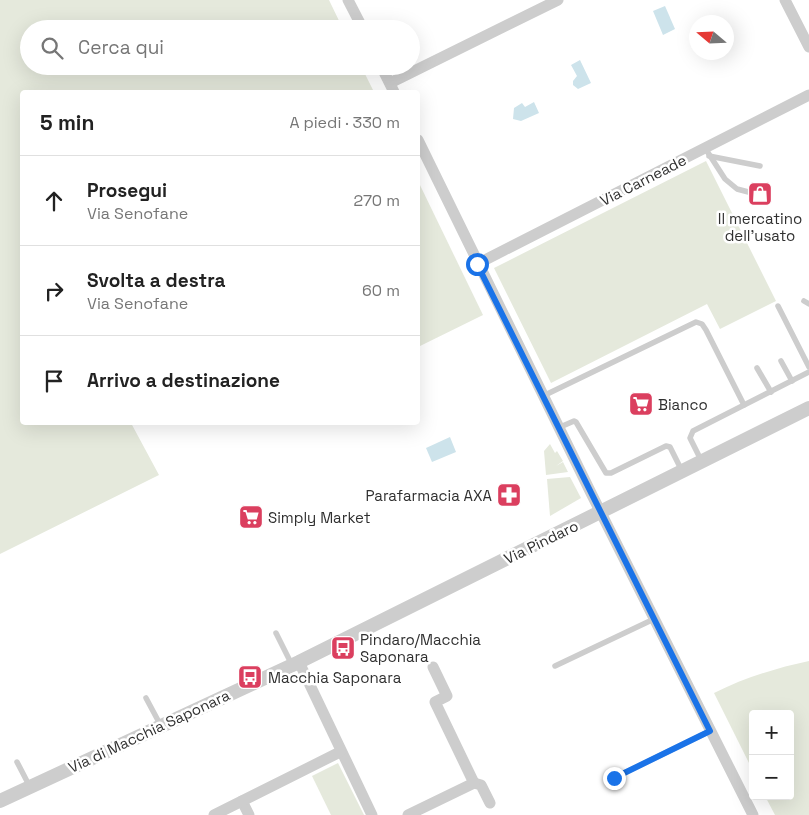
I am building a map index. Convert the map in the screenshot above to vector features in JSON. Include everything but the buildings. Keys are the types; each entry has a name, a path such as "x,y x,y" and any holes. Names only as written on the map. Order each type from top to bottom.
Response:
{"street":[{"path":"348,0 358,20"},
{"path":"420,73 558,0"},
{"path":"785,0 809,47"},
{"path":"386,75 392,88 417,75"},
{"name":"Via Carneade","path":"477,264 707,152 809,95"},
{"path":"420,144 558,428 753,815"},
{"name":"Via Pindaro","path":"296,664 809,408"},
{"path":"296,664 372,815"},
{"name":"Via di Macchia Saponara","path":"0,801 296,664"},
{"path":"433,667 447,696 435,702 474,783"},
{"path":"214,815 340,752"},
{"path":"408,815 474,783 481,785 490,803"},
{"path":"242,801 248,815"}],"lane":[{"path":"707,152 760,166"},
{"path":"707,152 725,179 737,189 756,194"},
{"path":"778,306 809,367"},
{"path":"543,396 696,322 702,324 706,330 744,406"},
{"path":"781,360 792,381"},
{"path":"757,368 771,392"},
{"path":"702,462 690,438 693,431 809,372"},
{"path":"558,428 574,421 576,422 606,473 611,473 666,446 670,447 682,471"},
{"path":"555,666 654,619"},
{"path":"276,633 296,664"},
{"path":"146,698 161,726"},
{"path":"614,778 710,731"},
{"path":"17,762 30,787"}],"shaded area":[{"path":"0,0 329,0 339,20 20,20 20,75 366,75 373,90 20,90 20,425 132,425 159,475 0,554"},
{"path":"706,161 776,301 720,329 707,304 551,383 494,268"},
{"path":"420,185 483,315 420,346"},
{"path":"550,444 563,461 556,466 563,462 568,472 546,475 544,451"},
{"path":"570,477 581,498 550,516 547,479"},
{"path":"809,661 809,815 775,815 767,800 794,800 794,710 749,710 749,763 714,693 760,674"},
{"path":"338,763 364,815 331,815 312,776"}],"water":[{"path":"665,6 675,29 663,35 653,11"},
{"path":"580,60 591,83 578,89 573,85 573,81 577,76 571,65"},
{"path":"534,102 539,113 521,121 513,119 514,108 522,103 525,107"},
{"path":"450,437 456,452 432,462 426,448"}],"place":[{"name":"Il mercatino dell'usato","path":"760,194"},
{"name":"Bianco","path":"641,404"},
{"name":"Parafarmacia AXA","path":"509,495"},
{"name":"Simply Market","path":"251,517"},
{"name":"Pindaro/Macchia Saponara","path":"343,648"},
{"name":"Macchia Saponara","path":"250,677"}],"route":[{"path":"477,264 710,731 614,778"}]}
